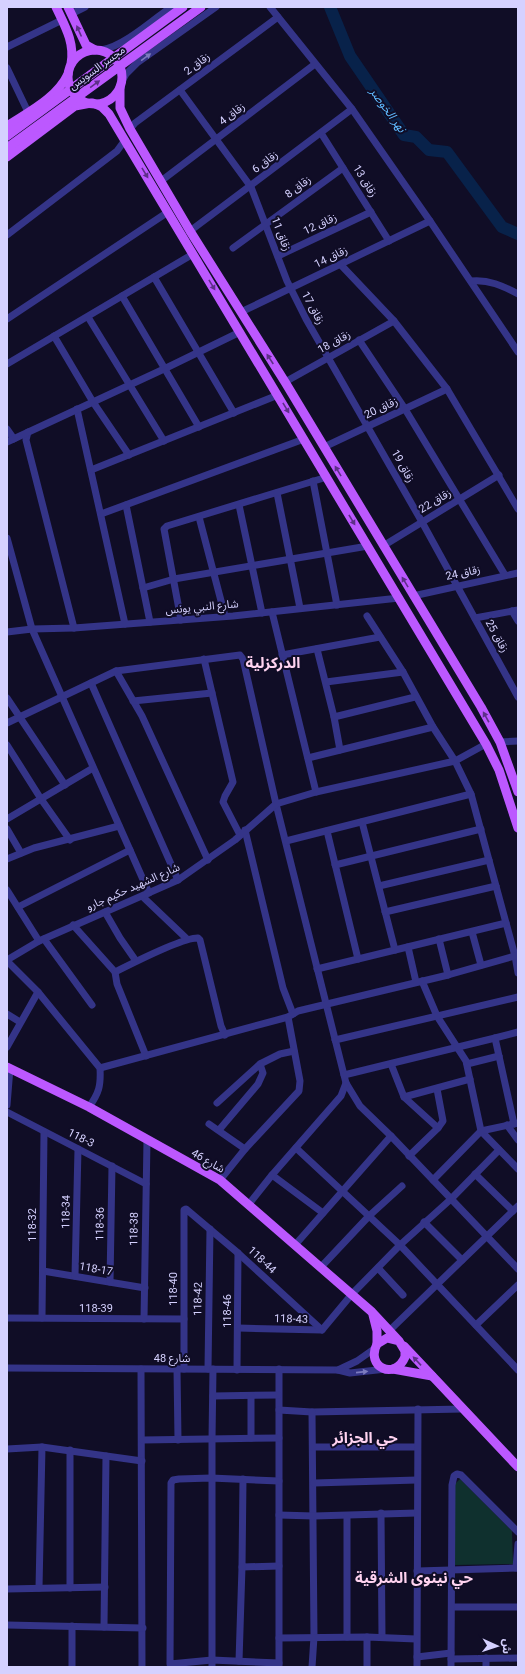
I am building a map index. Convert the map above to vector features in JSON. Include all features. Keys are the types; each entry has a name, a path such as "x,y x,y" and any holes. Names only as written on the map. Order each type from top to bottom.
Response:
{"main road":[{"path":"56,7 73,48 69,81 72,89 77,96 84,101 106,110 194,254 486,744 499,770 518,828"},
{"name":"مجسر السويس","path":"7,136 183,7"},
{"name":"مجسر السويس","path":"7,148 201,7"},
{"path":"70,10 86,45 90,49 109,54 118,64 122,76 120,86 120,108 130,129 190,231 285,382 500,742 518,792"},
{"path":"7,126 53,94 60,87 70,69 81,54 98,50"},
{"path":"7,157 75,106 101,103 109,100 120,86"},
{"name":"شارع 46","path":"8,1068 89,1107 220,1180 248,1204 252,1210 321,1267 372,1312 518,1467"},
{"path":"372,1312 377,1331 374,1359 381,1367 432,1376"},
{"path":"376,1346 387,1338 401,1343 405,1351 402,1362 398,1367 389,1369"}],"street":[{"path":"70,10 85,7"},
{"path":"98,50 113,48 122,43 171,7"},
{"path":"120,86 126,74 137,63 216,7"},
{"path":"270,7 352,109 430,220 518,352"},
{"name":"زقاق 2","path":"130,129 135,122 278,17"},
{"path":"7,48 62,20"},
{"name":"زقاق 4","path":"161,181 217,140 315,64"},
{"path":"7,68 28,112"},
{"name":"زقاق 11","path":"180,90 251,187 290,289"},
{"name":"زقاق 6","path":"190,231 251,187 352,109"},
{"name":"زقاق 13","path":"321,133 389,241"},
{"path":"7,235 117,151 125,140"},
{"name":"زقاق 8","path":"233,248 343,168"},
{"path":"7,319 168,212"},
{"name":"زقاق 12","path":"278,256 371,212"},
{"name":"زقاق 14","path":"241,312 341,265 430,220"},
{"path":"7,364 194,254"},
{"path":"341,265 394,321 447,389 518,509"},
{"path":"154,277 234,413"},
{"path":"471,281 480,280 495,283 518,294"},
{"name":"زقاق 17","path":"290,289 328,358"},
{"path":"122,296 199,427"},
{"path":"88,317 164,441"},
{"name":"زقاق 18","path":"285,382 394,321"},
{"path":"7,442 240,332"},
{"path":"54,336 93,402 129,455"},
{"path":"359,340 405,409 458,500 505,575"},
{"name":"زقاق 19","path":"328,358 457,585"},
{"name":"زقاق 20","path":"324,447 447,389"},
{"path":"91,470 278,396"},
{"path":"77,409 125,624"},
{"path":"7,429 14,439"},
{"path":"28,432 26,440 74,628"},
{"path":"101,514 304,439"},
{"name":"زقاق 22","path":"383,546 499,476"},
{"path":"181,620 164,529 168,526 327,477"},
{"path":"313,481 337,605"},
{"path":"277,493 300,608"},
{"path":"126,505 150,622"},
{"path":"239,505 262,612"},
{"path":"199,517 225,616"},
{"path":"7,538 32,629 130,850 146,894 187,939"},
{"path":"143,588 174,579 368,546"},
{"name":"زقاق 24","path":"413,596 457,585 518,573"},
{"name":"زقاق 25","path":"457,585 518,697"},
{"name":"شارع النبي يونس","path":"7,632 32,629 74,628 181,620 399,598"},
{"path":"475,618 515,611 518,621"},
{"path":"272,612 316,792"},
{"path":"367,616 455,761 471,794 516,955 518,973"},
{"path":"282,655 380,637"},
{"path":"317,648 334,717 340,750"},
{"path":"7,723 116,671 204,659 240,656 243,659 276,804 346,1083 360,1106 391,1136 518,1269"},
{"path":"204,659 233,782 224,796 223,802 243,832 282,988 291,1015 294,1051 300,1081 299,1091 220,1180"},
{"path":"116,671 142,716 208,860"},
{"path":"326,682 402,672"},
{"path":"91,683 178,880"},
{"path":"134,701 212,693"},
{"path":"334,717 415,697"},
{"path":"7,698 66,785"},
{"path":"308,758 433,727"},
{"path":"500,742 518,742"},
{"path":"276,804 316,792 455,761 486,744"},
{"path":"7,745 40,799 70,840"},
{"path":"7,819 93,768"},
{"path":"286,841 471,794"},
{"name":"شارع الشهيد حكيم جارو","path":"7,960 42,940 74,925 178,880 208,860 276,804"},
{"path":"362,822 395,950"},
{"path":"7,859 34,848 70,840 119,826"},
{"path":"7,829 22,853"},
{"path":"336,865 481,829"},
{"path":"327,831 358,959"},
{"path":"18,907 130,850"},
{"path":"379,886 489,860"},
{"path":"385,912 496,886"},
{"path":"7,890 42,940 92,1005"},
{"path":"105,912 120,938 136,961"},
{"path":"317,969 506,923"},
{"path":"74,925 115,972 117,984 146,1056"},
{"path":"472,932 481,965"},
{"path":"115,972 136,961 187,939 194,938 200,940 221,1026 225,1035"},
{"path":"439,940 448,975"},
{"path":"408,947 419,981 437,1016 467,1064 481,1131 518,1169"},
{"path":"100,1068 225,1035 326,1004 448,975 516,955"},
{"path":"7,960 38,992 100,1068 98,1094 89,1107"},
{"path":"7,1047 38,992"},
{"path":"335,1040 518,997"},
{"path":"7,1014 20,1022"},
{"path":"344,1075 518,1032"},
{"path":"495,1038 513,1124 518,1140"},
{"path":"217,1103 260,1064 280,1054 294,1051"},
{"path":"467,1064 499,1056"},
{"path":"219,1130 258,1084 263,1073 260,1064"},
{"path":"391,1064 404,1097 438,1128"},
{"path":"7,1105 8,1068"},
{"path":"404,1097 470,1079"},
{"path":"248,1204 272,1174 342,1096 346,1083"},
{"path":"409,1156 438,1128 443,1120 437,1089"},
{"name":"118-3","path":"7,1112 146,1184"},
{"path":"209,1124 246,1149"},
{"path":"433,1180 481,1131 513,1124"},
{"name":"118-32","path":"42,1318 44,1132"},
{"path":"295,1245 391,1136"},
{"name":"118-38","path":"144,1319 146,1140"},
{"path":"296,1148 400,1245 518,1370"},
{"name":"118-34","path":"75,1276 78,1149"},
{"name":"118-43","path":"238,1328 322,1330 352,1294 400,1245 451,1199 499,1150"},
{"name":"118-36","path":"110,1282 112,1166"},
{"path":"272,1174 323,1213"},
{"path":"389,1331 515,1208 475,1174"},
{"path":"321,1267 369,1216 402,1186"},
{"name":"118-44","path":"184,1210 186,1209 238,1253 322,1330"},
{"name":"118-40","path":"178,1440 184,1319 184,1210"},
{"path":"424,1222 462,1260"},
{"name":"118-42","path":"210,1229 211,1369 213,1396 212,1663"},
{"name":"118-46","path":"237,1370 238,1253"},
{"path":"378,1268 402,1295"},
{"name":"118-17","path":"43,1271 145,1288"},
{"path":"476,1325 518,1285"},
{"name":"118-39","path":"7,1318 184,1319"},
{"path":"338,1370 351,1364 376,1346"},
{"name":"شارع 48","path":"7,1368 279,1369 338,1370 350,1373 389,1369"},
{"path":"141,1369 143,1440 142,1667"},
{"path":"279,1369 280,1665 239,1661 170,1664 171,1484 173,1480 212,1478 279,1481"},
{"path":"213,1396 278,1395"},
{"path":"251,1396 251,1438"},
{"path":"417,1667 418,1409"},
{"path":"279,1410 312,1412 463,1409"},
{"path":"312,1412 314,1483 314,1637 312,1667"},
{"path":"143,1440 279,1438"},
{"path":"7,1449 42,1447 142,1461"},
{"path":"39,1588 42,1447"},
{"path":"313,1447 417,1447"},
{"path":"70,1450 70,1588"},
{"path":"104,1627 106,1456"},
{"path":"451,1667 452,1485 454,1476 457,1474 461,1475 518,1532"},
{"path":"239,1661 243,1479"},
{"path":"314,1483 417,1480"},
{"path":"279,1515 348,1516 381,1513 417,1513"},
{"path":"381,1513 382,1638"},
{"path":"346,1637 348,1516"},
{"path":"417,1571 517,1568 518,1544"},
{"path":"242,1567 279,1566"},
{"path":"7,1589 105,1587"},
{"path":"452,1607 518,1607"},
{"path":"7,1625 143,1628"},
{"path":"72,1626 72,1667"},
{"path":"279,1638 367,1637 416,1639"},
{"path":"367,1637 367,1667"},
{"path":"417,1657 451,1656 518,1658"},
{"path":"486,1658 486,1667"}],"green space":[{"path":"460,1479 512,1531 513,1564 455,1565 454,1485"}],"waterway":[{"name":"نهر الخوصر","path":"330,7 350,56 404,135 416,137 429,150 447,152 502,227 518,234"}],"district":[{"name":"الدركزلية","path":"273,663"},
{"name":"حي الجزائر","path":"365,1438"},
{"name":"حي نينوى الشرقية","path":"414,1578"}]}
